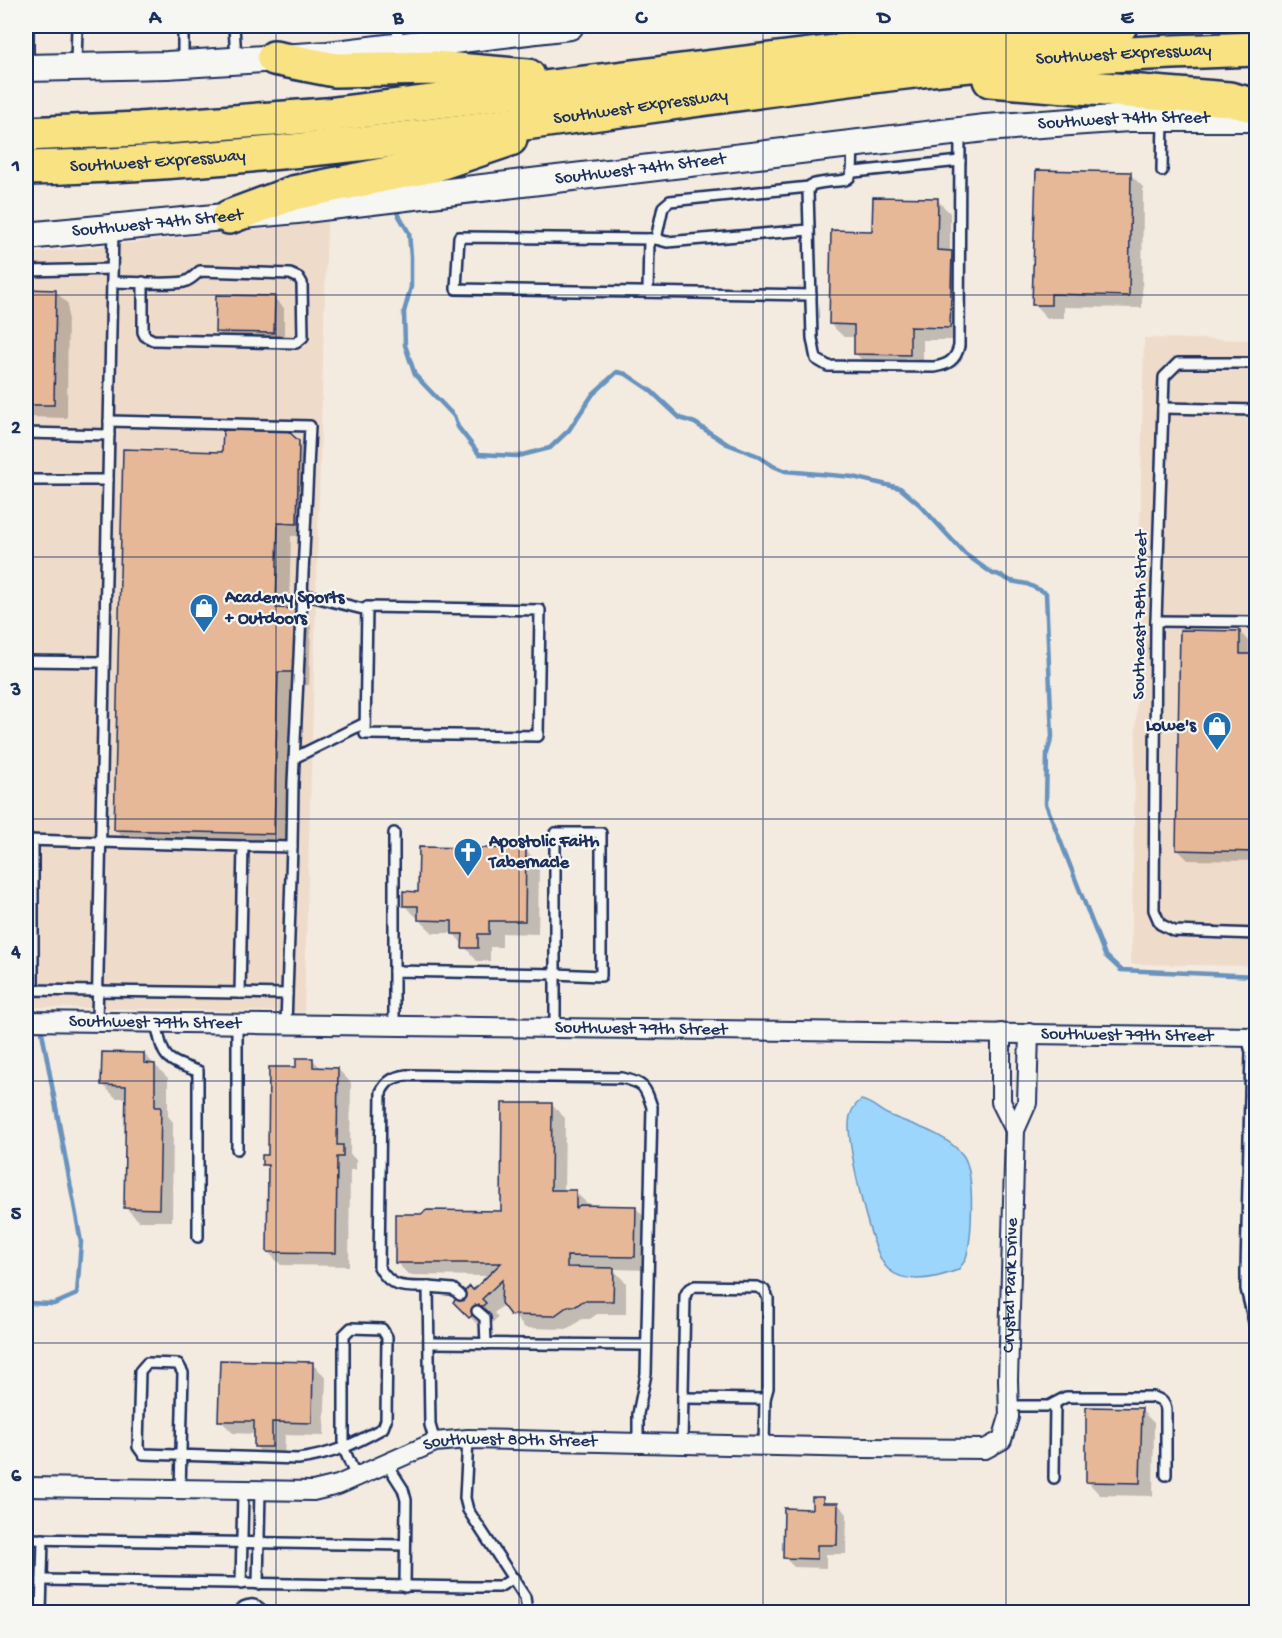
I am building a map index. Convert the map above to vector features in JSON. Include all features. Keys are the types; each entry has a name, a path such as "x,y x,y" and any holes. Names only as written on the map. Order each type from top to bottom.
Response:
{"highway":[{"path":"892,59 937,26"},
{"name":"Southwest Expressway","path":"26,168 140,164 238,156 576,117 892,59 948,38 1120,26"},
{"name":"Southwest Expressway","path":"26,134 173,127 326,115 592,82 892,59 1108,55 1257,49"},
{"path":"274,58 335,69 434,68 592,82"},
{"path":"892,59 1230,99 1257,106"},
{"path":"229,217 293,193 433,165 576,117"}],"main road":[{"path":"27,68 183,64 328,55 398,36 570,26"},
{"name":"Southwest 74th Street","path":"26,236 229,217 960,131 1163,117 1257,118"}],"street":[{"name":"Southwest 79th Street","path":"26,1020 1252,1037"},
{"name":"Crystal Park Drive","path":"1002,1033 1001,1102 1015,1130"},
{"name":"Crystal Park Drive","path":"1002,1440 1009,1417 1015,1130 1027,1103 1029,1033"},
{"name":"Southwest 80th Street","path":"26,1487 313,1491 338,1485 435,1442 468,1439 986,1449 1002,1440"}],"lane":[{"path":"27,68 28,26"},
{"path":"76,67 77,26"},
{"path":"183,26 183,64"},
{"path":"234,26 236,61"},
{"path":"1162,171 1163,117"},
{"path":"809,187 811,295 816,359 828,366 934,367 951,362 957,356 959,346 960,131"},
{"path":"648,292 652,239 663,207 670,201 809,187 815,183 843,181 851,177 854,172 852,144"},
{"path":"854,172 960,161"},
{"path":"97,1022 113,228"},
{"path":"809,230 667,242 652,239 459,237 456,289 811,295"},
{"path":"26,271 112,269"},
{"path":"112,282 143,282 183,282 191,279 200,271 290,273 299,278 302,283 303,337 296,343 153,340 145,336 143,332 143,282"},
{"name":"Southeast 78th Street","path":"1257,363 1178,363 1164,377 1156,621 1154,910 1160,924 1174,931 1257,934"},
{"path":"1162,408 1257,410"},
{"path":"109,421 310,426 294,758 286,1024"},
{"path":"26,433 109,435"},
{"path":"26,480 108,480"},
{"path":"302,594 367,610"},
{"path":"367,607 540,610 538,736 365,734 365,723 367,607"},
{"path":"1156,621 1257,622"},
{"path":"26,661 104,662"},
{"path":"294,758 365,723"},
{"path":"394,833 394,1026"},
{"path":"394,971 555,974 601,976 601,833 555,833 555,974 555,1028"},
{"path":"287,994 29,991 29,840 292,847"},
{"path":"240,993 243,846"},
{"path":"156,1023 162,1051 173,1063 198,1071 198,1236"},
{"path":"237,1024 237,1149"},
{"path":"1252,1037 1246,1289 1257,1330"},
{"path":"460,1295 453,1289 400,1287 384,1277 379,1267 381,1092 386,1082 396,1076 407,1075 622,1078 638,1082 646,1088 652,1107 645,1374 638,1414 638,1443"},
{"path":"682,1444 685,1296 688,1290 695,1286 757,1287 764,1290 768,1298 768,1388 765,1399 764,1446"},
{"path":"428,1287 430,1425 435,1442"},
{"path":"477,1311 485,1318 486,1344"},
{"path":"180,1490 181,1456 183,1373 178,1364 147,1364 140,1371 138,1447 143,1454 181,1456 298,1459 345,1449 383,1428 386,1420 387,1337 382,1329 351,1328 344,1335 345,1449 356,1477"},
{"path":"430,1343 645,1346"},
{"path":"1009,1406 1049,1406 1066,1397 1153,1397 1160,1399 1165,1403 1166,1410 1166,1474"},
{"path":"683,1398 765,1399"},
{"path":"1054,1478 1055,1403"},
{"path":"468,1439 465,1498 468,1510 525,1597 527,1612"},
{"path":"387,1464 404,1489 406,1500 405,1587"},
{"path":"250,1605 249,1584 241,1544 251,1491"},
{"path":"249,1584 259,1544 251,1491"},
{"path":"26,1539 405,1545"},
{"path":"41,1612 43,1539"},
{"path":"42,1580 499,1587 514,1578"},
{"path":"238,1612 250,1605 259,1607 263,1612"}],"shaded area":[{"path":"327,222 304,1012 26,1007 26,254"},
{"path":"1144,338 1256,340 1256,966 1131,964"}],"water":[{"path":"861,1100 889,1115 937,1135 962,1154 969,1174 972,1205 966,1258 958,1270 932,1278 913,1279 888,1269 881,1259 868,1223 852,1155 849,1124 851,1114"}],"building":[{"path":"1036,170 1131,172 1129,296 1051,294 1051,305 1032,305"},
{"path":"873,197 938,198 937,250 952,251 950,328 910,327 910,355 854,354 854,325 829,324 831,230 872,231"},
{"path":"26,289 56,290 54,405 26,405"},
{"path":"216,295 275,296 274,333 215,332"},
{"path":"223,430 288,431 299,441 297,524 278,523 276,608 298,609 297,672 278,672 274,834 114,830 123,449 222,452"},
{"name":"Lowe's","path":"1180,630 1240,631 1240,654 1256,654 1256,852 1176,850"},
{"path":"419,847 526,849 525,921 489,921 489,934 478,934 478,948 462,948 463,934 452,934 452,921 418,920 418,906 403,906 403,891 418,892"},
{"path":"102,1052 144,1053 144,1063 155,1064 155,1107 161,1107 159,1209 124,1208 126,1086 101,1085"},
{"path":"296,1058 313,1058 313,1067 338,1068 337,1145 343,1145 343,1157 337,1157 336,1253 267,1252 268,1165 262,1165 262,1155 268,1155 269,1067 296,1067"},
{"path":"502,1103 552,1103 551,1190 576,1190 576,1208 580,1205 636,1206 635,1257 567,1256 567,1267 614,1268 613,1301 583,1301 576,1306 568,1306 554,1316 510,1315 501,1303 502,1280 482,1299 486,1303 469,1318 453,1302 470,1286 473,1290 501,1263 395,1263 395,1214 421,1214 427,1210 501,1211"},
{"path":"220,1360 313,1362 312,1423 272,1422 272,1447 254,1447 254,1421 218,1421"},
{"path":"1086,1407 1142,1408 1140,1483 1086,1482"},
{"path":"812,1497 823,1497 823,1503 838,1503 837,1545 817,1545 817,1559 783,1558 784,1508 812,1509"}],"waterway":[{"path":"395,209 409,233 411,287 404,312 405,345 415,375 454,416 458,427 479,454 518,456 550,448 569,430 593,394 617,372 626,374 651,391 680,418 695,423 727,444 756,455 785,471 853,477 900,488 920,505 965,554 993,574 1027,584 1046,593 1052,737 1047,753 1046,804 1105,955 1121,970 1256,976"},
{"path":"26,1303 54,1304 77,1294 81,1242 42,1032"}],"place":[{"name":"Academy Sports + Outdoors","path":"204,634"},
{"name":"Lowe's","path":"1217,752"},
{"name":"Apostolic Faith Tabernacle","path":"468,878"}]}
